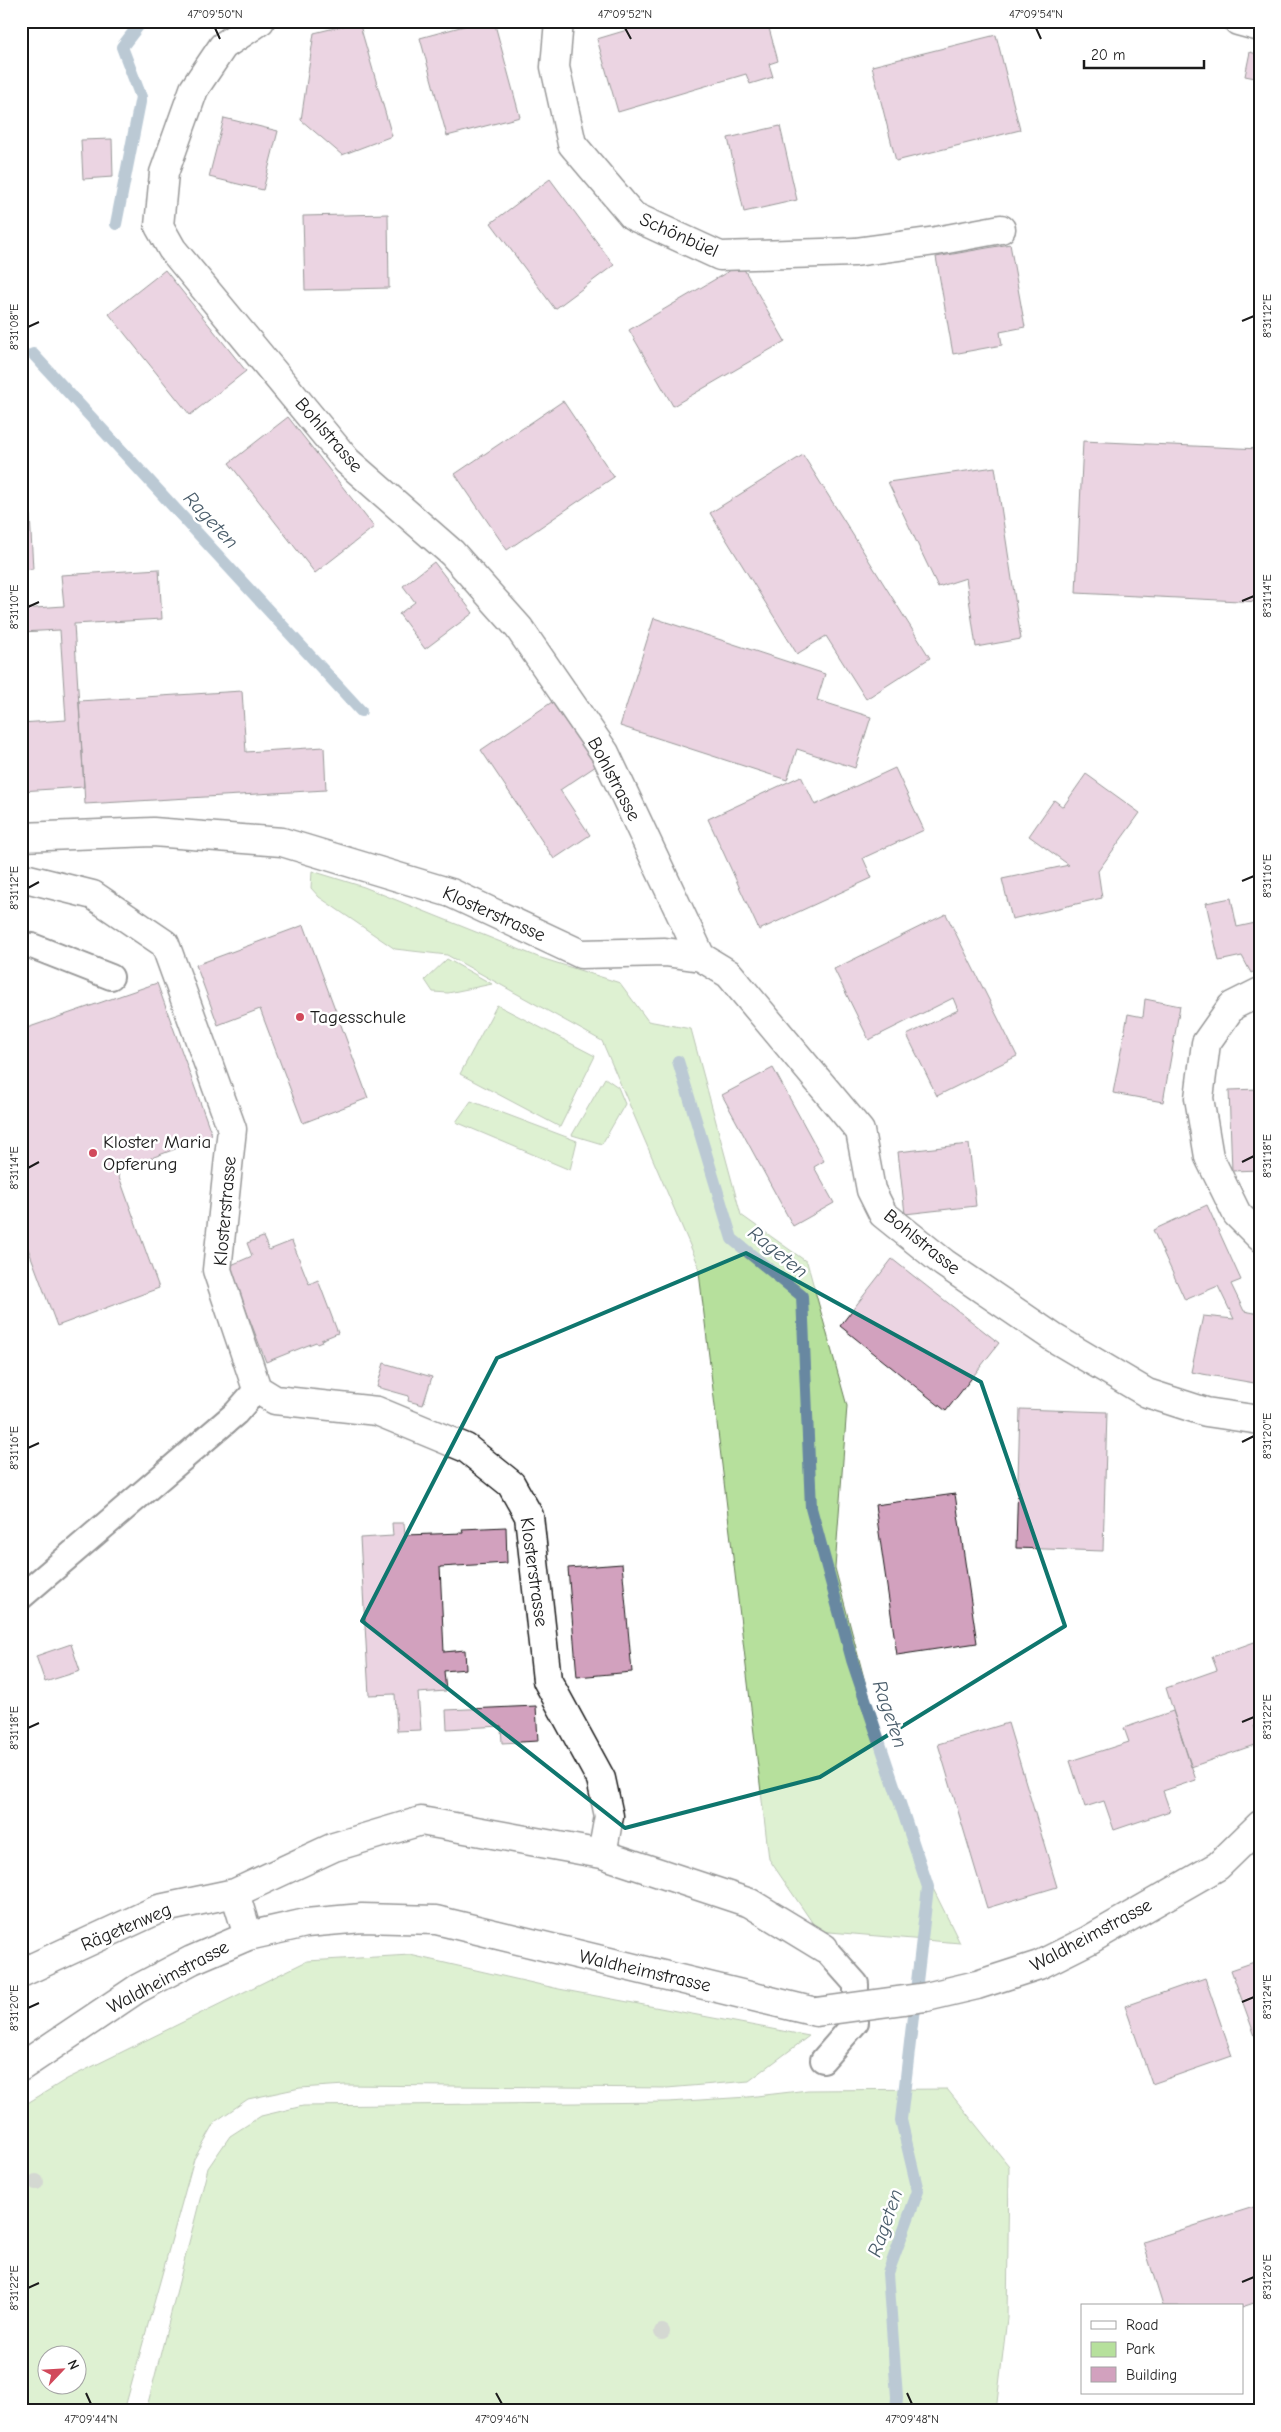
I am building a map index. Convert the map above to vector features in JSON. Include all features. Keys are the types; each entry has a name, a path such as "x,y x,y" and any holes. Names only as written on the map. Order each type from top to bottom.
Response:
{"street":[{"name":"Bohlstrasse","path":"260,21 223,46 194,89 164,174 159,226 172,249 347,461 452,553 519,628 605,753 701,957 729,974 860,1131 871,1190 883,1214 944,1262 1054,1338 1147,1393 1206,1412 1260,1420"},
{"name":"Schönbüel","path":"559,21 555,67 572,144 633,216 720,256 855,252 936,241 1001,229"},
{"path":"1238,21 1260,27"},
{"name":"Klosterstrasse","path":"21,837 153,832 282,842 451,893 581,954 665,952 701,957"},
{"name":"Klosterstrasse","path":"21,877 94,895 165,944 232,1129 218,1270 257,1389 275,1400 377,1411 466,1448 511,1484 530,1516 547,1680 600,1779 609,1816 602,1854"},
{"path":"1260,992 1232,1006 1206,1043 1199,1098 1209,1157 1237,1214 1260,1237"},
{"path":"248,1936 235,1893 334,1847 421,1821 602,1854 750,1903 830,1955"},
{"name":"Waldheimstrasse","path":"21,2067 137,1989 192,1960 248,1936 306,1922 362,1918 436,1920 816,2012 926,1997 977,1985 1039,1965 1089,1940 1218,1866 1260,1825"},
{"name":"Rägetenweg","path":"21,1973 159,1909 235,1893"}],"lane":[{"path":"21,945 32,946 111,977"},
{"path":"21,1597 236,1413 257,1389"},
{"path":"823,2060 856,2022 856,1984 830,1955"}],"highlighted area":[{"path":"746,1253 981,1382 1065,1626 820,1777 625,1828 362,1621 497,1358"}],"green space":[{"path":"312,871 364,887 538,957 620,983 648,1021 691,1029 741,1215 807,1262 847,1406 835,1568 904,1830 960,1943 818,1931 769,1859 698,1264 602,1041 447,955 395,949 319,897 311,888"},
{"path":"447,959 492,984 448,993 433,992 425,980"},
{"path":"497,1005 595,1056 560,1127 460,1074"},
{"path":"605,1078 618,1087 625,1104 602,1144 572,1135"},
{"path":"471,1101 577,1141 570,1170 456,1122"},
{"path":"410,1955 559,1989 809,2036 749,2081 667,2088 345,2085 300,2088 248,2099 216,2121 194,2159 124,2411 21,2411 21,2107 67,2079 307,1961"},
{"path":"947,2089 1009,2166 1007,2318 996,2411 146,2411 208,2168 230,2136 261,2116 303,2106 668,2102 748,2097 808,2090"}],"building":[{"path":"482,21 494,21 520,117 447,136 420,38"},
{"path":"657,21 767,21 778,61 769,64 773,77 750,84 746,74 618,112 597,39"},
{"path":"359,22 392,136 342,155 301,120 314,33"},
{"path":"996,35 1020,130 896,161 872,66"},
{"path":"1250,52 1260,55 1260,79 1245,76"},
{"path":"21,96 23,96 21,211"},
{"path":"224,118 278,131 263,190 209,177"},
{"path":"780,126 797,200 744,212 728,138"},
{"path":"112,139 113,177 83,179 81,140"},
{"path":"550,179 614,265 555,309 491,223"},
{"path":"388,214 389,288 305,290 303,216"},
{"path":"1010,244 1025,327 1000,332 1002,345 953,354 936,257"},
{"path":"741,264 785,341 673,406 629,330"},
{"path":"165,270 246,371 190,415 109,314"},
{"path":"563,401 614,477 507,550 455,474"},
{"path":"288,417 374,527 315,573 229,463"},
{"path":"1083,441 1260,449 1260,602 1076,593"},
{"path":"803,455 930,658 866,699 826,636 797,654 710,513"},
{"path":"995,467 1021,639 976,647 966,578 938,587 888,482"},
{"path":"21,515 30,515 33,569 21,570"},
{"path":"434,562 473,613 425,649 399,614 415,602 403,586"},
{"path":"159,569 162,619 74,624 84,787 21,791 21,723 66,720 60,630 21,632 21,609 64,606 61,575"},
{"path":"654,618 825,674 817,700 871,717 855,768 797,749 787,780 620,726"},
{"path":"242,691 246,752 324,747 326,790 85,804 79,701"},
{"path":"552,702 596,766 560,790 590,835 554,859 481,750"},
{"path":"895,768 924,830 863,858 872,878 759,930 708,819 801,776 815,805"},
{"path":"1086,774 1140,813 1098,871 1102,898 1012,919 1002,879 1069,865 1029,836 1054,800 1063,807"},
{"path":"1231,898 1237,927 1260,922 1260,969 1251,973 1242,956 1219,961 1206,903"},
{"path":"946,914 1017,1056 937,1096 907,1035 958,1010 953,998 869,1040 834,969"},
{"name":"Tagesschule","path":"304,925 368,1098 303,1123 260,1009 218,1025 196,965"},
{"name":"Kloster Maria Opferung","path":"157,983 212,1135 117,1171 159,1288 57,1326 21,1230 21,1030"},
{"path":"1145,999 1180,1006 1163,1102 1113,1093 1128,1014 1143,1017"},
{"path":"773,1068 824,1161 814,1167 834,1203 793,1226 722,1095"},
{"path":"1260,1089 1260,1170 1232,1171 1229,1090"},
{"path":"969,1144 976,1206 905,1214 898,1152"},
{"path":"1207,1205 1241,1280 1231,1284 1244,1311 1260,1314 1260,1384 1191,1372 1203,1316 1234,1319 1218,1286 1185,1300 1153,1230"},
{"path":"263,1237 269,1250 292,1241 309,1284 318,1280 338,1333 321,1340 322,1342 317,1344 316,1342 266,1362 229,1266 252,1256 247,1243"},
{"path":"892,1259 999,1343 946,1411 840,1326"},
{"path":"384,1363 432,1377 423,1405 408,1401 409,1396 377,1387"},
{"path":"1020,1409 1107,1412 1103,1551 1016,1548"},
{"path":"955,1494 977,1643 897,1655 875,1505"},
{"path":"392,1523 404,1523 405,1535 463,1533 462,1529 506,1527 507,1563 440,1567 444,1652 465,1650 466,1669 444,1671 446,1691 418,1693 421,1730 397,1731 395,1694 369,1695 360,1538 393,1536"},
{"path":"622,1564 632,1672 577,1677 568,1568"},
{"path":"1260,1640 1260,1724 1254,1726 1260,1743 1191,1767 1166,1688 1217,1670 1212,1657"},
{"path":"71,1644 80,1671 45,1682 36,1656"},
{"path":"536,1706 538,1741 502,1743 501,1726 447,1729 446,1710"},
{"path":"1173,1711 1196,1780 1163,1791 1170,1811 1114,1830 1104,1801 1085,1807 1070,1761 1129,1742 1124,1728"},
{"path":"1008,1723 1057,1887 987,1908 938,1744"},
{"path":"1260,1960 1260,2047 1259,2047 1231,1970"},
{"path":"1205,1978 1232,2056 1152,2084 1125,2006"},
{"path":"1260,2205 1260,2301 1244,2306 1244,2304 1162,2304 1143,2242"}],"waterway":[{"path":"116,224 141,97 122,47 142,21"},
{"name":"Rageten","path":"33,354 361,711"},
{"name":"Rageten","path":"678,1061 732,1239 802,1296 811,1508 852,1660 928,1887 901,2120 918,2191 888,2273 897,2397 896,2411"}],"place":[{"name":"Tagesschule","path":"300,1017"},
{"name":"Kloster Maria Opferung","path":"93,1153"}]}
